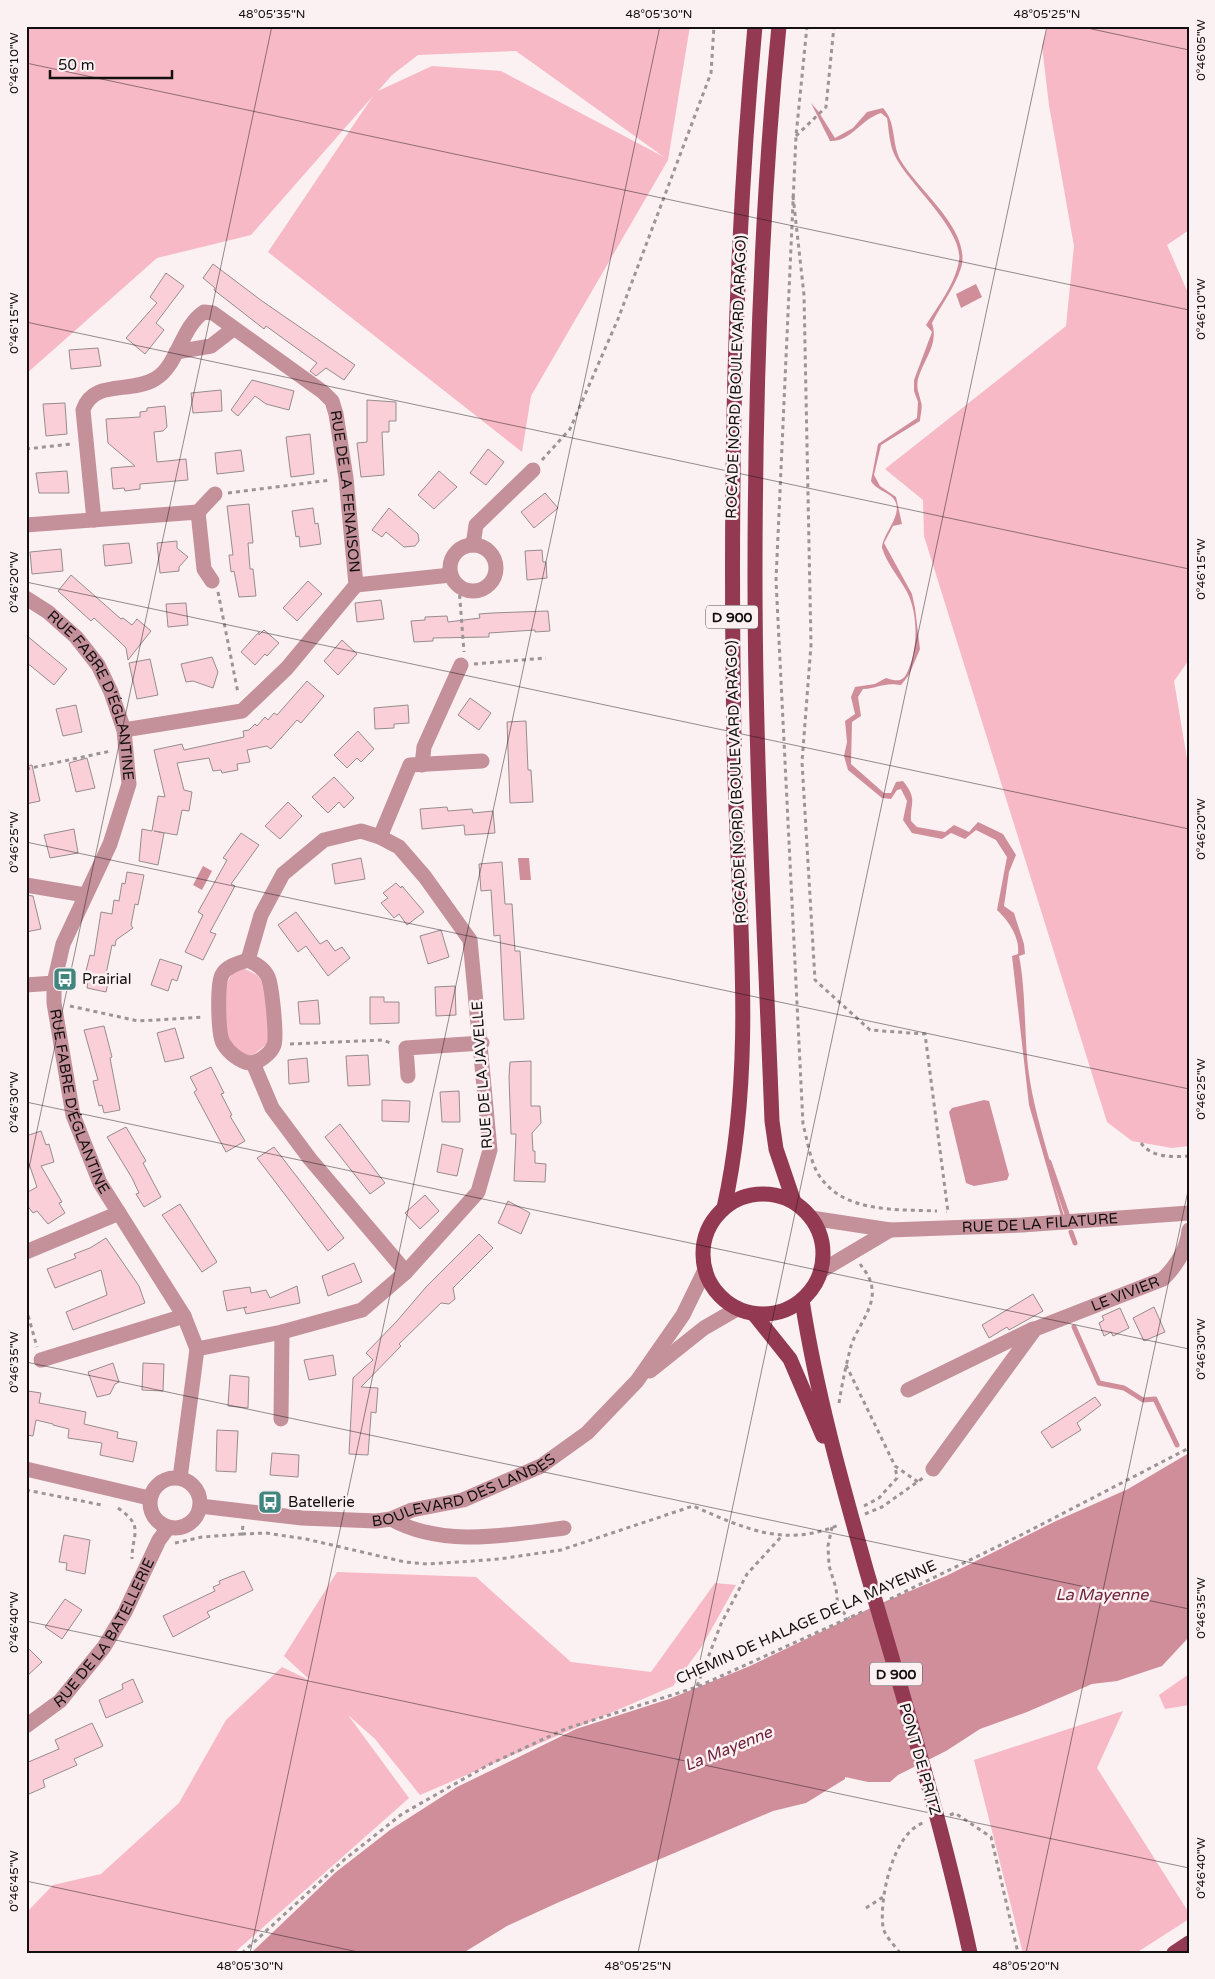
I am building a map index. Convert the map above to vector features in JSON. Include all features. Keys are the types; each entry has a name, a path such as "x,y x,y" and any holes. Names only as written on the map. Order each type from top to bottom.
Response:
{"main road":[{"name":"ROCADE NORD (BOULEVARD ARAGO)","path":"724,1208 732,1173 741,1099 741,963 734,760 731,575 734,352 746,128 755,26"},
{"name":"ROCADE NORD (BOULEVARD ARAGO)","path":"779,26 770,124 759,342 755,576 772,1120 776,1149 794,1202"},
{"path":"758,1193 777,1195 794,1202 811,1218 820,1234 823,1252 821,1271 814,1287 802,1300 788,1309 771,1314 754,1314 737,1309 722,1300 704,1272 702,1254 704,1236 712,1221 724,1208 740,1198 758,1193"},
{"name":"PONT DE PRITZ","path":"802,1300 811,1361 841,1479 952,1868 970,1953"},
{"name":"PONT DE PRITZ","path":"754,1314 790,1359 841,1479"},
{"path":"1174,1953 1189,1943"}],"street":[{"name":"RUE DE LA FENAISON","path":"94,520 83,410 86,400 96,392 142,385 157,378 176,352 195,318 204,312 213,313 324,392 332,401 336,414 346,478 356,585 287,668 242,711"},
{"path":"176,352 211,346 233,329"},
{"path":"455,581 451,561 454,554 466,546 473,545 476,525 533,470"},
{"path":"26,525 198,512 215,494"},
{"path":"198,512 204,569 212,581"},
{"name":"RUE DE LA FENAISON","path":"356,585 455,581 466,590 481,590 493,579 496,564 493,557 481,547 473,545"},
{"name":"RUE FABRE D'ÉGLANTINE","path":"26,598 48,612 76,637 98,665 112,692 124,730 129,784 110,844 63,944 54,983 54,1003 73,1115 100,1184 184,1316 197,1349 180,1478"},
{"path":"422,765 424,747 461,664"},
{"path":"124,730 242,711"},
{"path":"380,836 410,765 482,761"},
{"name":"RUE DE LA JAVELLE","path":"197,1349 282,1332 362,1310 406,1272 478,1192 490,1150 482,1043 470,940 419,870 399,847 380,836 361,831 324,840 283,874 261,915 248,960"},
{"path":"26,885 85,895"},
{"path":"248,960 259,965 268,975 272,990 274,1044 267,1055 253,1063 240,1061 223,1043 218,990 222,974 235,964 248,960"},
{"path":"26,985 54,983"},
{"path":"408,1076 406,1048 482,1043"},
{"path":"253,1063 272,1108 310,1159 406,1272"},
{"path":"26,1252 119,1213"},
{"name":"RUE DE LA FILATURE","path":"811,1218 890,1230 1022,1225 1189,1213"},
{"name":"RUE DE LA FILATURE","path":"821,1271 890,1230"},
{"name":"LE VIVIER","path":"908,1390 1035,1329 1163,1279 1174,1268 1188,1242 1189,1230"},
{"name":"BOULEVARD DES LANDES","path":"637,1381 683,1314 704,1272"},
{"name":"BOULEVARD DES LANDES","path":"200,1506 311,1518 376,1521 391,1519 412,1510 463,1500 541,1466 587,1433 637,1381 704,1328 737,1309"},
{"path":"41,1360 184,1316"},
{"path":"933,1469 1035,1329"},
{"path":"281,1419 282,1332"},
{"path":"26,1469 149,1498"},
{"path":"172,1477 180,1478 193,1485 198,1492 200,1506 192,1522 185,1526 168,1528 155,1520 149,1506 149,1498 157,1484 172,1477"},
{"path":"391,1519 405,1526 440,1535 498,1537 564,1528"},
{"name":"RUE DE LA BATELLERIE","path":"26,1726 60,1701 104,1647 145,1573 159,1540 168,1528"}],"path":[{"path":"533,470 570,428 618,319 694,123 711,73 714,26"},
{"path":"793,196 804,295 810,645 802,762 815,980 870,1030 925,1034 948,1212 884,1208 855,1204 848,1200 829,1188 816,1171 803,1124 776,580 793,196 796,136 807,26"},
{"path":"796,136 826,107 834,26"},
{"path":"26,448 87,443"},
{"path":"215,494 346,478"},
{"path":"212,581 221,596 242,711"},
{"path":"455,581 464,654 461,664 546,658"},
{"path":"26,769 126,748"},
{"path":"54,1003 138,1021 220,1016"},
{"path":"274,1044 383,1040 406,1048"},
{"path":"1141,1143 1153,1153 1168,1157 1189,1156"},
{"path":"838,1405 846,1364 859,1324 870,1307 872,1289 868,1275 859,1264"},
{"path":"26,1308 41,1360"},
{"path":"846,1364 895,1466 897,1478 879,1498 860,1508"},
{"name":"CHEMIN DE HALAGE DE LA MAYENNE","path":"882,1602 1025,1533 1189,1448"},
{"path":"895,1466 918,1482"},
{"path":"26,1490 118,1508 130,1518 134,1526 136,1538 133,1563 145,1573"},
{"path":"692,1506 741,1528 782,1537 747,1574 721,1624 697,1686"},
{"path":"171,1549 175,1543 184,1541 242,1534 244,1510"},
{"path":"846,1518 831,1528 828,1556 838,1607 849,1618"},
{"name":"CHEMIN DE HALAGE DE LA MAYENNE","path":"242,1953 345,1859 402,1814 488,1765 565,1729 697,1686 865,1610"},
{"path":"866,1908 883,1897"}],"shaded area":[{"path":"26,26 690,26 668,160 531,396 522,452 268,252 373,96 251,235 157,258 26,374","holes":["516,51 664,157 501,71 432,66 378,91 392,75 418,55"]},
{"path":"1048,26 1189,26 1189,230 1167,245 1189,295 1189,660 1174,681 1189,771 1189,1146 1172,1148 1132,1141 1107,1122 924,536 923,500 885,469 1066,326 1074,246 1049,105 1042,46"},
{"path":"245,969 257,975 266,987 269,1042 251,1057 239,1053 227,1043 225,987 233,972"},
{"path":"337,1572 476,1577 571,1662 651,1672 715,1583 736,1585 702,1646 673,1686 420,1795 375,1739 348,1715 409,1798 234,1953 26,1953 26,1913 53,1885 101,1874 179,1803 226,1720 282,1667 311,1681 284,1656"},
{"path":"1189,1674 1189,1705 1165,1709 1159,1695"},
{"path":"1123,1711 1097,1768 1189,1913 1189,1919 1136,1953 1023,1953 974,1760"}],"water":[{"path":"811,103 835,138 853,128 867,112 883,108 890,120 901,161 942,212 959,240 962,254 961,268 952,289 932,323 934,338 917,382 922,406 920,421 881,445 874,475 880,486 896,497 902,524 893,526 884,543 912,594 920,649 909,675 901,685 890,684 863,689 858,697 861,716 852,722 851,764 884,793 891,793 896,782 903,781 912,797 911,821 917,827 945,832 954,825 969,832 978,822 1003,834 1016,855 1009,872 1004,906 1014,913 1024,944 1025,954 1019,956 1023,983 1030,1080 1051,1165 1048,1164 1064,1216 1061,1216 1029,1105 1012,956 1018,954 1017,941 1009,924 997,910 1007,857 996,840 976,830 965,839 951,833 942,839 912,833 903,820 907,801 901,789 897,790 891,799 882,798 848,770 844,756 847,742 845,721 855,714 851,697 855,687 875,684 886,678 901,680 907,673 912,660 916,630 911,600 882,548 897,510 896,504 893,498 875,486 871,481 878,444 917,418 918,402 914,391 914,380 932,332 926,325 950,286 959,261 958,249 953,236 934,207 895,156 890,142 887,118 881,113 844,138 830,141"},
{"path":"976,284 982,297 961,308 956,294"},
{"path":"518,858 529,858 531,880 520,880"},
{"path":"203,866 212,871 202,890 193,885"},
{"path":"984,1100 989,1101 1009,1175 1007,1180 974,1186 966,1183 949,1112 952,1108"},
{"name":"La Mayenne","path":"1189,1453 1189,1637 1162,1666 1117,1681 1092,1684 1027,1712 980,1729 946,1751 898,1775 890,1782 868,1782 845,1777 845,1779 806,1803 773,1811 557,1903 507,1926 463,1953 251,1953 336,1872 390,1830 457,1787 576,1729 669,1699 750,1666 879,1604 946,1576 1056,1521 1128,1489"}],"building":[{"path":"213,264 262,301 355,365 344,380 326,368 316,376 310,371 317,363 266,326 264,329 214,290 215,288 203,278"},
{"path":"166,273 184,286 156,323 164,330 145,354 126,338 157,303 150,297"},
{"path":"98,348 101,366 71,369 69,350"},
{"path":"252,380 294,391 289,410 266,404 255,396 238,416 231,410"},
{"path":"221,390 222,411 193,413 191,393"},
{"path":"367,400 396,402 396,421 389,421 389,432 382,432 384,475 361,477 357,443 367,442"},
{"path":"65,403 67,434 46,436 43,404"},
{"path":"165,406 167,427 163,431 154,432 157,462 186,459 188,480 140,484 140,489 125,491 124,488 113,489 111,468 135,466 108,443 106,419 140,417 140,412 147,411 147,408"},
{"path":"310,434 314,474 291,477 286,437"},
{"path":"488,449 504,462 486,485 470,473"},
{"path":"241,450 244,471 217,474 215,453"},
{"path":"67,471 69,493 39,493 36,473"},
{"path":"439,471 457,487 434,509 418,495"},
{"path":"545,493 558,508 534,528 521,512"},
{"path":"249,504 253,543 248,543 250,569 253,569 256,596 239,597 234,571 231,572 229,555 233,555 227,506"},
{"path":"313,508 315,524 318,523 321,544 300,547 299,536 296,537 292,511"},
{"path":"389,508 418,534 419,541 415,546 404,547 386,532 382,537 372,530"},
{"path":"177,541 177,548 188,557 179,567 179,571 160,573 157,543"},
{"path":"129,543 132,563 105,566 103,545"},
{"path":"61,549 63,571 32,574 30,552"},
{"path":"542,550 543,562 546,562 547,578 527,580 525,551"},
{"path":"71,575 121,619 123,618 132,625 137,619 151,631 128,660 126,648 118,640 94,618 91,621 58,591"},
{"path":"308,581 322,594 297,621 283,608"},
{"path":"381,600 384,619 357,622 355,603"},
{"path":"186,603 188,625 168,627 166,604"},
{"path":"548,611 550,631 489,633 489,637 433,638 433,641 414,642 411,621 425,620 425,617 447,616 448,622 480,618 479,614"},
{"path":"264,630 279,643 255,665 241,652 259,632 259,635"},
{"path":"26,635 67,669 54,685 26,662"},
{"path":"342,640 357,654 338,675 324,661"},
{"path":"212,657 218,672 213,688 193,681 186,682 181,664"},
{"path":"150,659 158,695 137,699 129,663"},
{"path":"307,681 324,696 301,723 297,720 271,749 267,746 247,750 250,762 237,764 238,770 222,773 221,770 213,771 209,758 177,763 184,790 192,792 189,811 182,810 177,835 154,831 164,833 158,865 139,861 142,829 152,831 158,796 165,797 154,750 182,744 184,750 244,737 243,731 249,730 255,724 257,726 265,717 268,720 274,713 277,715"},
{"path":"470,698 491,713 479,730 458,715"},
{"path":"76,705 82,732 63,736 56,709"},
{"path":"408,705 409,723 394,724 394,728 375,729 374,708"},
{"path":"526,721 528,770 531,770 533,802 510,803 507,722"},
{"path":"358,731 374,749 361,762 357,758 347,768 334,755"},
{"path":"87,758 95,788 76,792 69,763"},
{"path":"32,765 40,801 26,804 26,766"},
{"path":"334,777 354,798 344,808 339,802 328,813 312,797"},
{"path":"288,802 302,816 280,839 265,826"},
{"path":"447,807 448,811 472,809 473,813 493,811 495,833 465,835 464,825 422,829 420,809"},
{"path":"74,829 78,853 50,858 44,835"},
{"path":"241,833 259,845 231,884 235,886 210,932 216,934 203,960 185,952 203,915 198,912 227,860 223,858"},
{"path":"361,858 365,879 335,884 332,864"},
{"path":"502,862 505,904 512,904 515,951 520,951 524,1019 504,1020 500,935 494,936 491,890 481,891 479,864"},
{"path":"127,872 144,875 138,905 135,904 131,925 133,928 116,940 115,946 112,945 106,974 110,975 106,992 87,988 89,972 86,971 90,955 94,956 101,912 112,914 114,900 119,901 122,883 125,884"},
{"path":"396,883 401,888 402,886 424,912 407,925 399,914 394,918 381,903 388,898 383,893"},
{"path":"26,895 33,896 41,929 26,932"},
{"path":"296,912 320,944 327,940 335,951 342,947 350,958 328,976 306,946 298,952 278,925"},
{"path":"441,930 449,957 428,964 420,936"},
{"path":"160,959 182,966 177,981 172,979 168,991 151,985"},
{"path":"455,986 456,1015 436,1016 435,987"},
{"path":"370,997 384,997 384,1002 399,1002 399,1023 370,1024"},
{"path":"318,1000 320,1024 300,1024 298,1002"},
{"path":"104,1026 112,1057 110,1058 120,1110 104,1113 102,1105 99,1106 93,1081 98,1080 84,1030"},
{"path":"175,1028 184,1058 165,1062 157,1033"},
{"path":"368,1055 370,1085 348,1086 346,1056"},
{"path":"307,1058 309,1082 289,1084 288,1060"},
{"path":"531,1061 531,1106 540,1106 541,1123 532,1133 533,1151 535,1151 535,1163 546,1164 545,1182 514,1181 516,1134 511,1134 510,1062"},
{"path":"211,1067 224,1093 221,1094 232,1115 230,1116 245,1141 226,1152 194,1092 197,1090 190,1077"},
{"path":"459,1091 460,1122 442,1122 440,1092"},
{"path":"382,1100 410,1101 409,1122 382,1121"},
{"path":"340,1124 385,1183 370,1194 325,1137"},
{"path":"126,1127 146,1161 143,1163 161,1197 144,1207 136,1194 139,1193 132,1178 107,1137"},
{"path":"41,1131 46,1145 49,1144 54,1162 41,1166 62,1202 59,1203 65,1213 48,1224 37,1211 33,1213 26,1204 26,1193 37,1187 26,1155 26,1136"},
{"path":"442,1144 463,1149 457,1176 437,1172"},
{"path":"274,1147 344,1238 328,1251 257,1158"},
{"path":"425,1195 439,1211 420,1229 405,1213"},
{"path":"508,1201 530,1213 521,1234 498,1223"},
{"path":"180,1204 217,1262 202,1272 162,1215"},
{"path":"479,1234 493,1248 453,1288 455,1299 449,1304 441,1303 399,1344 401,1346 361,1387 378,1388 376,1413 371,1412 368,1455 349,1454 353,1378 373,1360 366,1353 426,1287"},
{"path":"106,1238 139,1286 145,1303 73,1330 66,1312 107,1295 101,1270 55,1288 47,1269 76,1258 74,1254 90,1248"},
{"path":"354,1263 362,1282 328,1296 322,1276"},
{"path":"297,1286 300,1303 246,1314 244,1308 247,1307 227,1311 223,1291 250,1287 251,1293 266,1290 270,1298"},
{"path":"1033,1294 1043,1311 1009,1330 1007,1327 989,1338 982,1325"},
{"path":"1154,1307 1165,1332 1144,1341 1133,1318"},
{"path":"1120,1308 1129,1328 1113,1336 1111,1332 1104,1336 1099,1323 1104,1320 1102,1316"},
{"path":"333,1355 336,1375 309,1380 304,1360"},
{"path":"113,1363 119,1382 115,1384 110,1394 97,1397 88,1372"},
{"path":"143,1363 164,1364 163,1391 142,1390"},
{"path":"230,1375 249,1377 248,1408 228,1406"},
{"path":"28,1391 41,1393 39,1403 86,1412 84,1424 118,1432 117,1438 137,1442 133,1462 100,1455 102,1443 68,1438 69,1429 53,1424 36,1420 33,1436 26,1435"},
{"path":"1095,1397 1101,1405 1077,1423 1081,1430 1052,1448 1041,1432"},
{"path":"217,1430 238,1431 236,1472 216,1471"},
{"path":"272,1453 299,1455 298,1477 270,1475"},
{"path":"64,1535 90,1540 85,1574 66,1570 67,1563 59,1562"},
{"path":"244,1571 253,1590 207,1612 210,1617 173,1637 163,1616 215,1591 213,1587 220,1584 219,1581"},
{"path":"65,1599 82,1610 62,1639 45,1627"},
{"path":"26,1646 42,1662 26,1677"},
{"path":"133,1679 143,1702 106,1718 99,1700 123,1689 122,1684"},
{"path":"92,1723 103,1746 74,1759 77,1765 43,1780 45,1787 29,1794 26,1786 26,1763 59,1749 55,1740"}],"waterway":[{"path":"1049,1162 1067,1214"},
{"path":"1071,1232 1075,1243"},
{"path":"1074,1327 1099,1383 1124,1388 1143,1400 1155,1399 1177,1445"}],"place":[{"name":"Prairial","path":"65,979"},
{"name":"Batellerie","path":"270,1502"}]}
